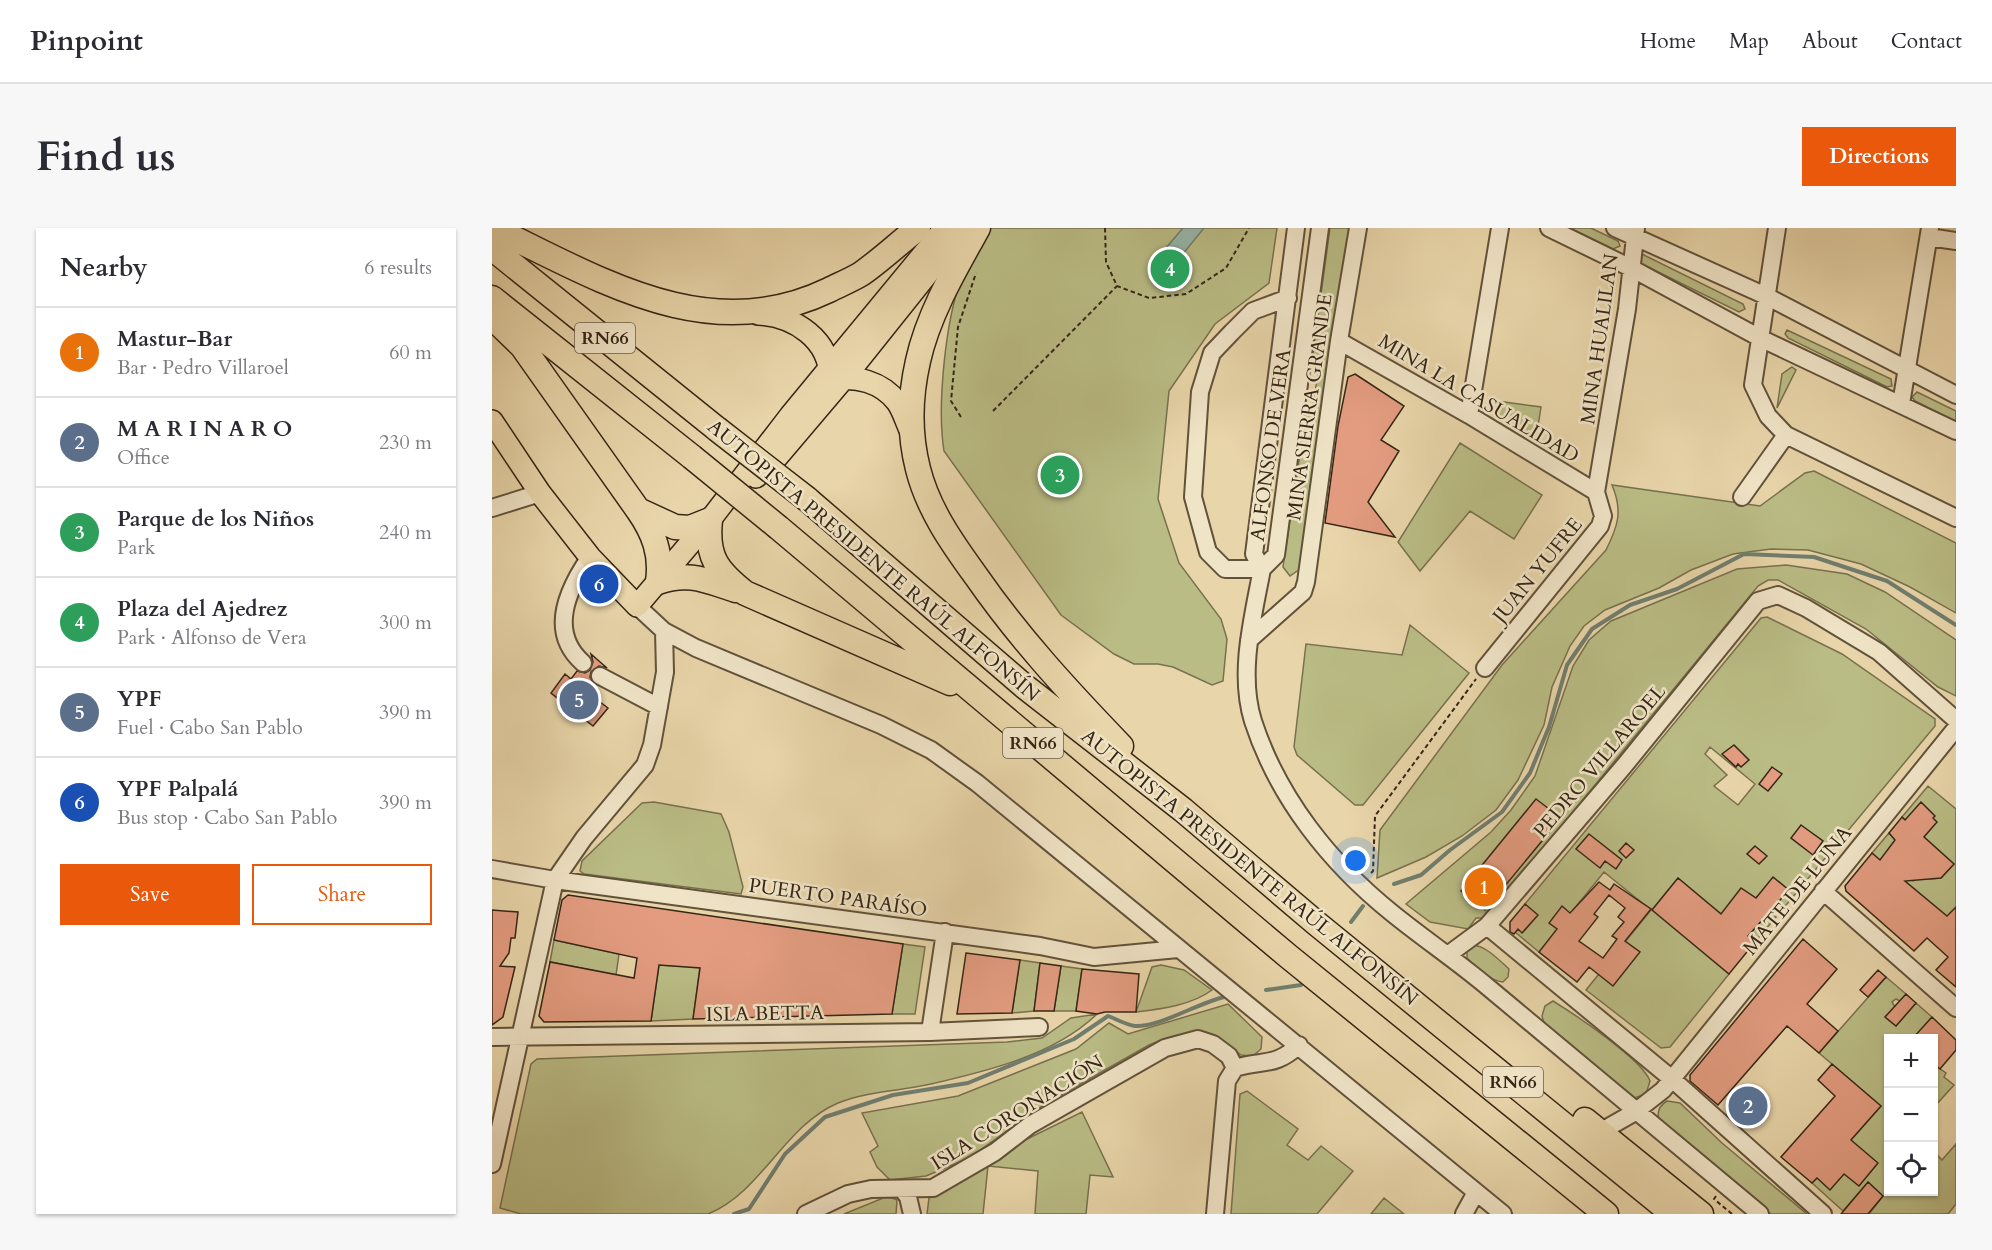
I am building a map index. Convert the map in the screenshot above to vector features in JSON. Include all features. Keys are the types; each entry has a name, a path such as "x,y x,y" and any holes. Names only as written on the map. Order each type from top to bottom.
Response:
{"highway":[{"path":"493,228 658,303 698,310 754,314 808,300 860,275 918,228"},
{"path":"978,228 924,341 915,383 911,432 918,471 934,511 984,588 1053,676 1183,810"},
{"name":"AUTOPISTA PRESIDENTE RAÚL ALFONSÍN","path":"492,248 807,499 1024,686 1183,810 1351,952 1430,1013 1673,1214"},
{"name":"AUTOPISTA PRESIDENTE RAÚL ALFONSÍN","path":"492,298 779,528 1288,956 1606,1214"},
{"path":"492,316 522,346 649,527 661,562 658,582 676,576 694,577 745,593 974,694"},
{"path":"638,510 675,527 690,528 710,520 708,535 712,558 728,579 745,593"},
{"path":"1430,1013 1562,1102 1701,1214"}],"main road":[{"path":"829,382 945,228"},
{"path":"492,421 540,494 590,557 637,606 964,228"},
{"path":"754,314 783,317 813,335 829,382"},
{"path":"829,382 868,381 884,390 896,401 911,432"}],"street":[{"name":"ALFONSO DE VERA","path":"1296,228 1254,554 1262,569 1276,555 1320,228"},
{"name":"MINA SIERRA GRANDE","path":"1249,640 1303,592 1326,450 1339,340 1358,228"},
{"path":"1469,414 1500,228"},
{"path":"1549,228 1631,268 1760,338 1956,431"},
{"path":"1615,228 1635,233 1766,296 1956,395"},
{"path":"1778,228 1753,385 1768,416 1786,435 1956,518"},
{"path":"1902,404 1929,232 1956,241"},
{"name":"MINA HUALILAN","path":"1596,492 1627,309 1635,233"},
{"path":"1288,298 1253,311 1212,353 1200,392 1195,434 1193,497 1208,552 1225,569 1243,571 1262,569 1249,640 1248,685 1252,719 1292,805 1326,849 1391,913 1449,954 1635,1112 1760,1214"},
{"name":"MINA LA CASUALIDAD","path":"1339,340 1469,414 1596,492"},
{"path":"1742,497 1786,435"},
{"name":"JUAN YUFRE","path":"1485,668 1600,526 1603,516 1596,492"},
{"path":"492,508 540,494"},
{"path":"583,663 570,648 563,622 565,603 572,583 590,557"},
{"name":"PEDRO VILLAROEL","path":"1449,954 1487,926 1624,766 1758,601 1778,594 1806,608 1879,652 1956,720"},
{"path":"637,606 664,631 696,648 881,725 931,750 977,783 1503,1214"},
{"path":"492,1164 555,880 578,846 645,765 652,745 665,672 664,631"},
{"path":"600,676 659,707"},
{"name":"MATE DE LUNA","path":"1600,1132 1635,1112 1663,1090 1956,728"},
{"name":"PUERTO PARAÍSO","path":"492,869 555,880 945,932 1094,957 1178,949"},
{"path":"1823,891 1956,1008"},
{"path":"1487,926 1672,1079 1823,1214"},
{"path":"930,1032 945,932"},
{"name":"ISLA BETTA","path":"492,1037 930,1032 1039,1027"},
{"name":"ISLA CORONACIÓN","path":"806,1214 848,1194 871,1189 933,1188 996,1152 1030,1125 1165,1048 1198,1039 1213,1044 1228,1056 1235,1068"},
{"path":"1215,1214 1227,1081 1235,1068 1250,1063 1272,1063 1287,1056 1299,1045"},
{"path":"902,1189 908,1197 912,1214"},
{"path":"1464,1214 1476,1192"}],"path":[{"path":"1105,228 1106,262 1117,286 1149,298 1186,294 1226,268 1249,228"},
{"path":"961,417 951,401 957,327 976,272"},
{"path":"993,411 1117,286"},
{"path":"1360,883 1373,871 1375,816 1485,668"}],"green space":[{"path":"986,228 1277,228 1269,283 1215,324 1169,391 1158,499 1179,563 1221,619 1227,639 1223,681 1212,685 1173,667 1158,664 1134,664 1114,654 1061,615 944,451 941,414 943,371 949,328 957,291"},
{"path":"1330,228 1349,228 1300,569 1290,576 1283,567 1307,407 1313,405 1320,361 1313,353"},
{"path":"1570,228 1591,228 1618,241 1620,246 1613,249"},
{"path":"1642,254 1743,304 1745,309 1739,312 1640,263 1639,255"},
{"path":"1787,330 1891,379 1892,386 1887,387 1788,338 1785,334"},
{"path":"1792,367 1796,370 1777,408 1782,374"},
{"path":"1917,392 1956,411 1956,422 1915,401 1912,397"},
{"path":"1490,400 1541,407 1536,439 1494,413"},
{"path":"1460,443 1542,495 1514,539 1470,511 1420,571 1398,542"},
{"path":"1814,471 1956,543 1956,613 1910,587 1861,564 1808,550 1771,549 1733,554 1691,570 1659,588 1605,610 1584,626 1570,646 1552,687 1544,725 1518,780 1496,810 1462,836 1426,857 1377,878 1380,830 1502,665 1606,550 1618,518 1612,485 1760,506 1805,473"},
{"path":"1786,565 1847,574 1885,592 1956,640 1956,696 1938,687 1866,629 1778,580 1768,580 1758,586 1486,918 1476,918 1468,929 1430,922 1406,904 1491,832 1511,810 1535,776 1573,666 1589,640 1611,621 1737,569"},
{"path":"1767,617 1842,654 1935,719 1935,726 1782,910 1761,893 1756,898 1741,889 1776,917 1755,942 1678,878 1652,910 1729,974 1670,1047 1661,1048 1586,990 1651,910 1604,872 1539,952 1515,932 1518,929 1523,932 1537,915 1525,904 1761,618","holes":["1710,747 1755,784 1738,805 1714,786 1727,775 1705,754"]},
{"path":"1410,625 1469,673 1363,805 1355,805 1297,755 1294,747 1306,644 1402,655"},
{"path":"1928,786 1956,809 1956,926 1872,853 1889,833 1895,840 1899,872 1913,881 1924,868 1923,875 1930,879 1941,878 1954,864 1902,817"},
{"path":"654,802 721,814 729,832 743,887 741,894 584,874 580,871 582,861 642,803"},
{"path":"554,940 619,954 616,975 550,962"},
{"path":"903,944 925,947 915,1014 892,1014"},
{"path":"1473,945 1487,951 1509,969 1508,977 1503,982 1488,976 1467,958 1467,950"},
{"path":"1020,960 1040,963 1034,1011 1012,1013"},
{"path":"659,965 700,967 693,1019 651,1021"},
{"path":"1161,965 1184,970 1212,990 1186,1003 1136,1012 1152,967"},
{"path":"1061,966 1082,969 1076,1011 1054,1011"},
{"path":"1886,977 1906,994 1900,1001 1896,999 1892,1002 1895,1007 1886,1018 1896,1026 1916,1003 1932,1017 1918,1034 1884,1034 1884,1196 1938,1196 1938,1156 1942,1160 1956,1144 1956,1204 1948,1214 1869,1214 1883,1196 1868,1182 1843,1211 1812,1183 1881,1106 1819,1053"},
{"path":"1553,1001 1621,1049 1634,1061 1650,1081 1646,1094 1631,1099 1545,1026 1542,1016 1545,1006"},
{"path":"1228,1004 1262,1037 1261,1049 1253,1056 1241,1055 1216,1036 1203,1032 1190,1032 1149,1045 1045,1104 969,1158 926,1176 890,1180 877,1167 870,1152 878,1146 862,1113 958,1096 1076,1049 1109,1023 1128,1034"},
{"path":"1097,1014 1061,1040 1019,1060 952,1079 861,1096 838,1103 819,1113 802,1127 744,1191 727,1204 708,1214 521,1214 500,1208 531,1064 537,1059 1007,1042 1042,1038 1071,1018"},
{"path":"1938,1067 1946,1073 1944,1077 1954,1085 1938,1103"},
{"path":"1247,1091 1298,1129 1287,1145 1308,1160 1321,1146 1353,1171 1317,1214 1231,1214 1240,1094"},
{"path":"1667,1101 1680,1103 1722,1143 1807,1214 1771,1214 1661,1125 1658,1112"},
{"path":"1082,1112 1113,1177 1090,1175 1086,1214 1035,1214 1038,1171 988,1166 983,1214 927,1214 929,1198 944,1192 1023,1141"},
{"path":"888,1196 897,1200 896,1214 844,1214"},
{"path":"1384,1198 1404,1214 1371,1214"}],"shaded area":[{"path":"1183,228 1204,228 1178,260 1165,249"}],"building":[{"path":"1355,374 1404,406 1381,440 1399,451 1368,502 1395,537 1325,523 1338,426 1348,377"},
{"path":"591,654 607,668 599,666 591,672 590,677 594,684 587,692 608,708 593,726 551,693 565,674 571,679 577,671 585,673 590,670 593,662"},
{"path":"1734,745 1749,760 1741,767 1738,764 1736,767 1722,754"},
{"path":"1772,767 1782,774 1768,791 1759,784"},
{"path":"1536,799 1561,818 1485,910 1461,891"},
{"path":"1921,802 1935,816 1933,818 1937,822 1924,837 1954,864 1941,878 1905,881 1947,916 1956,907 1956,987 1936,970 1948,957 1927,938 1914,951 1846,891 1845,886 1872,853 1880,860 1895,840 1889,833 1902,817 1905,820"},
{"path":"1801,825 1823,841 1813,855 1791,838"},
{"path":"1589,834 1622,860 1616,869 1605,861 1600,868 1576,849"},
{"path":"1626,843 1634,850 1626,858 1619,851"},
{"path":"1755,846 1767,856 1759,864 1747,854"},
{"path":"1773,877 1789,890 1748,936 1755,942 1729,974 1652,910 1678,878 1721,914 1741,888 1756,898"},
{"path":"1599,882 1610,890 1614,884 1651,909 1625,941 1640,952 1613,986 1589,967 1577,982 1539,952 1557,929 1549,923 1562,906 1570,913","holes":["1609,895 1625,908 1618,917 1624,922 1612,936 1617,939 1603,958 1579,941 1598,917 1594,914"]},
{"path":"568,895 903,944 892,1014 693,1019 700,968 659,965 651,1021 544,1022 539,1016 550,962 634,978 637,958 554,940 562,900"},
{"path":"1525,904 1538,915 1522,933 1518,929 1514,934 1510,932 1510,922"},
{"path":"492,910 518,912 515,938 511,938 509,953 500,966 515,967 503,1017 492,1025"},
{"path":"1803,939 1837,969 1807,1004 1838,1031 1819,1053 1787,1026 1718,1105 1690,1081 1690,1075"},
{"path":"966,953 1020,960 1012,1013 957,1014"},
{"path":"1040,963 1061,966 1054,1011 1034,1011"},
{"path":"1082,969 1139,974 1136,1012 1097,1014 1076,1011"},
{"path":"1878,970 1886,977 1868,997 1860,990"},
{"path":"1906,994 1916,1003 1896,1026 1885,1017"},
{"path":"1932,1017 1956,1040 1956,1050 1940,1069 1938,1067 1938,1034 1917,1034"},
{"path":"1832,1064 1881,1106 1851,1140 1878,1163 1859,1186 1844,1174 1830,1190 1817,1178 1812,1183 1781,1157 1835,1096 1818,1080"},
{"path":"1868,1182 1883,1196 1868,1214 1841,1214"}],"waterway":[{"path":"1394,884 1421,875 1450,850 1502,812 1530,773 1549,727 1567,665 1592,629 1630,605 1677,589 1744,554 1814,557 1887,581 1956,625"},
{"path":"1351,922 1363,906"},
{"path":"1266,990 1301,985"},
{"path":"734,1214 749,1209 785,1154 825,1117 893,1095 968,1083 1074,1039 1108,1016 1135,1026 1145,1025 1224,997"}],"place":[{"name":"Plaza del Ajedrez","path":"1170,269"},
{"name":"Parque de los Niños","path":"1060,475"},
{"name":"YPF Palpalá","path":"599,584"},
{"name":"YPF","path":"579,700"},
{"name":"Mastur-Bar","path":"1484,887"},
{"name":"M A R I N A R O","path":"1748,1106"}]}
